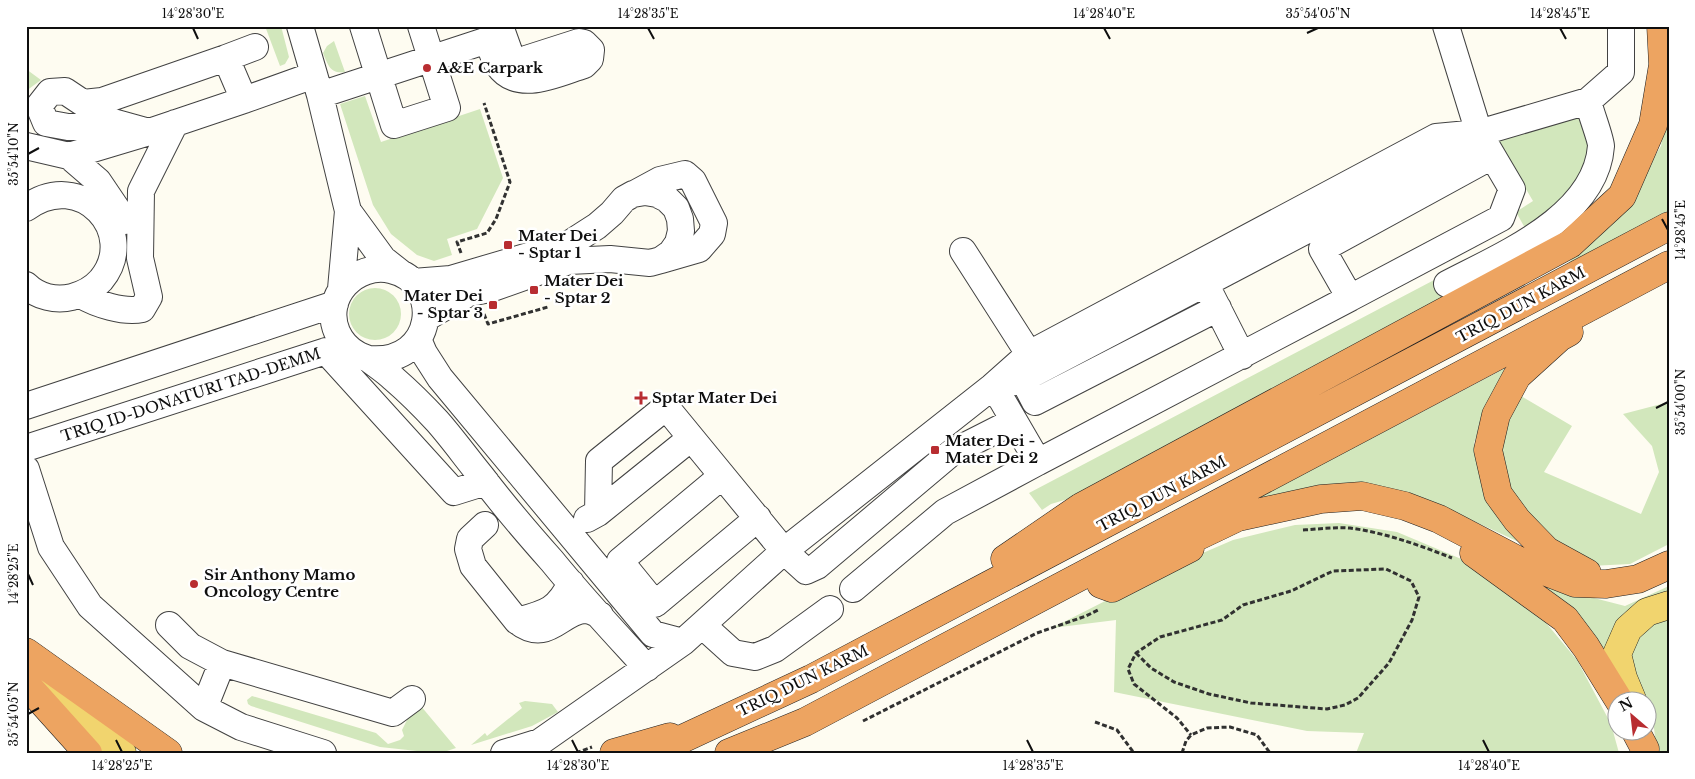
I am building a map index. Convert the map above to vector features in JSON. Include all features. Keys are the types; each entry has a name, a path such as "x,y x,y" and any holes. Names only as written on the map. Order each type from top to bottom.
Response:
{"highway":[{"path":"903,630 1081,507 1570,244 1622,196 1653,125 1663,65 1662,26"},
{"name":"TRIQ DUN KARM","path":"652,753 811,679 1669,226"},
{"path":"729,753 805,722 1669,265"},
{"path":"1606,584 1547,551 1517,520 1498,494 1488,450 1496,415 1517,376 1560,337 1655,283 1669,272"},
{"path":"805,722 842,717 1102,595 1238,517 1321,499 1362,496 1405,506 1439,519 1521,562 1558,578 1575,583 1606,584 1638,579 1669,565"},
{"path":"1102,595 1112,588 1221,533 1292,516 1355,512 1417,525 1478,555 1565,619 1596,662 1614,692"},
{"path":"26,652 168,753"},
{"path":"26,684 88,753"},
{"path":"614,753 714,724"}],"main road":[{"path":"1628,692 1617,654 1628,629 1647,612 1669,605"},
{"path":"26,676 122,753"}],"lane":[{"path":"363,26 394,124 447,108 421,26"},
{"path":"853,589 945,512 1500,218 1512,189 1479,133 1446,26"},
{"path":"1030,368 1436,137 1479,133 1588,102 1621,72 1621,26"},
{"path":"308,28 317,85 348,211 334,317 337,331 344,344 394,379 437,421 584,603 647,668"},
{"path":"69,156 149,132 244,100 317,85 379,76 497,34"},
{"path":"149,132 113,122 87,127 68,127 46,123 39,106 50,92 65,91 83,103 102,101 255,47"},
{"path":"226,58 244,100"},
{"path":"1447,284 1529,240 1561,218 1583,193 1596,166 1601,144 1588,102"},
{"path":"81,295 92,302 135,310 142,309 149,297 140,258 141,191 175,122"},
{"path":"1316,239 1450,155 1479,133"},
{"path":"26,146 69,156 98,181 127,224 129,262 116,284 109,306"},
{"path":"504,753 540,742 683,642 784,551 992,387 1204,284 1316,239 1492,156"},
{"path":"26,406 338,297 356,275 368,270 386,269 408,278 460,276 569,244 598,226 624,199 633,194 645,192 657,194 667,199 676,208 680,219 681,231 678,243 671,253 652,261 610,259 569,261 490,288 469,293 422,328 411,348 402,355 380,360 363,356"},
{"path":"26,208 36,200 53,195 70,195 86,201 100,211 109,225 113,241 112,258 106,273 95,286 81,295 63,299 46,297 26,285"},
{"path":"348,211 383,259 408,278 423,298 422,328 424,352 440,378 653,634 683,642"},
{"path":"612,213 610,223 611,234 621,251 629,257 652,261"},
{"path":"1316,239 1350,298"},
{"path":"963,251 1030,368 1035,402 1218,308"},
{"path":"1204,284 1242,356"},
{"path":"326,351 454,492 486,482"},
{"name":"TRIQ ID-DONATURI TAD-DEMM","path":"26,448 326,351 363,356"},
{"path":"992,387 1002,400 1038,462"},
{"path":"598,513 599,461 666,407 784,551 806,571 817,566 951,453 1014,420"},
{"path":"558,518 577,524 598,513 691,438"},
{"path":"26,469 51,547 90,606 204,708 241,727 323,753"},
{"path":"722,476 620,561 655,604 758,518"},
{"path":"485,525 470,538 468,549 473,566 512,615 525,627 535,630 552,627 584,603 592,587 590,572 576,542"},
{"path":"512,615 541,606 555,595 558,578 553,563"},
{"path":"702,625 734,653 755,657 775,649 830,609"},
{"path":"169,625 190,646 222,663 393,713 412,699"},
{"path":"204,708 222,663"}],"path":[{"path":"457,242 487,233 496,219 510,182 484,103"},
{"path":"482,311 488,324 548,307"},
{"path":"1301,530 1348,528 1378,533 1407,540 1453,559"},
{"path":"1136,653 1152,668 1174,682 1209,694 1251,702 1327,709 1345,705 1358,698 1389,663 1412,620 1419,597 1411,581 1386,569 1333,571 1291,592 1243,605 1222,620 1160,637 1136,653 1128,670 1134,684 1177,718 1191,735"},
{"path":"863,721 1038,633 1086,616 1102,595"},
{"path":"1095,722 1116,730 1134,753"},
{"path":"1182,753 1186,741 1191,735 1208,728 1230,727 1257,735 1270,753"}],"green space":[{"path":"265,26 281,26 289,57 285,64 280,66"},
{"path":"334,41 345,72 336,72 330,68 323,53 327,46"},
{"path":"26,69 41,80 26,91"},
{"path":"365,96 381,142 480,109 503,178 477,229 447,239 452,255 434,261 417,255 391,234 373,205 340,104"},
{"path":"1669,98 1669,211 1563,268 1621,212 1661,146"},
{"path":"1581,116 1594,160 1564,201 1525,228 1516,212 1533,201 1497,140"},
{"path":"1436,279 1445,298 1068,499 1051,504 1042,510 1029,493"},
{"path":"370,288 380,288 389,292 397,300 401,314 397,328 389,336 380,340 370,340 361,336 353,328 349,319 349,309 353,300 361,292"},
{"path":"1517,362 1490,396 1474,443 1483,485 1521,543 1467,518 1411,497 1252,501"},
{"path":"1521,396 1572,426 1544,472 1641,514 1659,472 1652,446 1623,414 1669,402 1669,544 1630,564 1590,566 1514,510 1499,440 1507,409"},
{"path":"1339,523 1397,532 1466,561 1537,612 1577,660 1608,718 1608,742 1616,742 1619,753 1356,753 1364,733 1307,731 1114,692 1116,620 1052,628 1182,562 1233,540 1295,525"},
{"path":"1511,564 1563,590 1625,606 1669,586 1669,599 1611,668"},
{"path":"1663,617 1669,619 1669,753 1657,753 1656,742 1658,742 1658,692 1641,692 1629,650 1641,630"},
{"path":"252,696 376,733 388,744 400,740 404,736 402,730 408,718 420,705 456,748 447,751 417,751 380,747 251,706 247,700"},
{"path":"525,701 552,704 558,712 532,726 471,745 485,733 487,736 522,708 519,703"}],"place":[{"name":"A&E Carpark","path":"427,68"},
{"name":"Mater Dei - Sptar 1","path":"508,245"},
{"name":"Mater Dei - Sptar 2","path":"534,290"},
{"name":"Mater Dei - Sptar 3","path":"493,305"},
{"name":"Sptar Mater Dei","path":"641,398"},
{"name":"Mater Dei - Mater Dei 2","path":"935,450"},
{"name":"Sir Anthony Mamo Oncology Centre","path":"194,584"}]}
